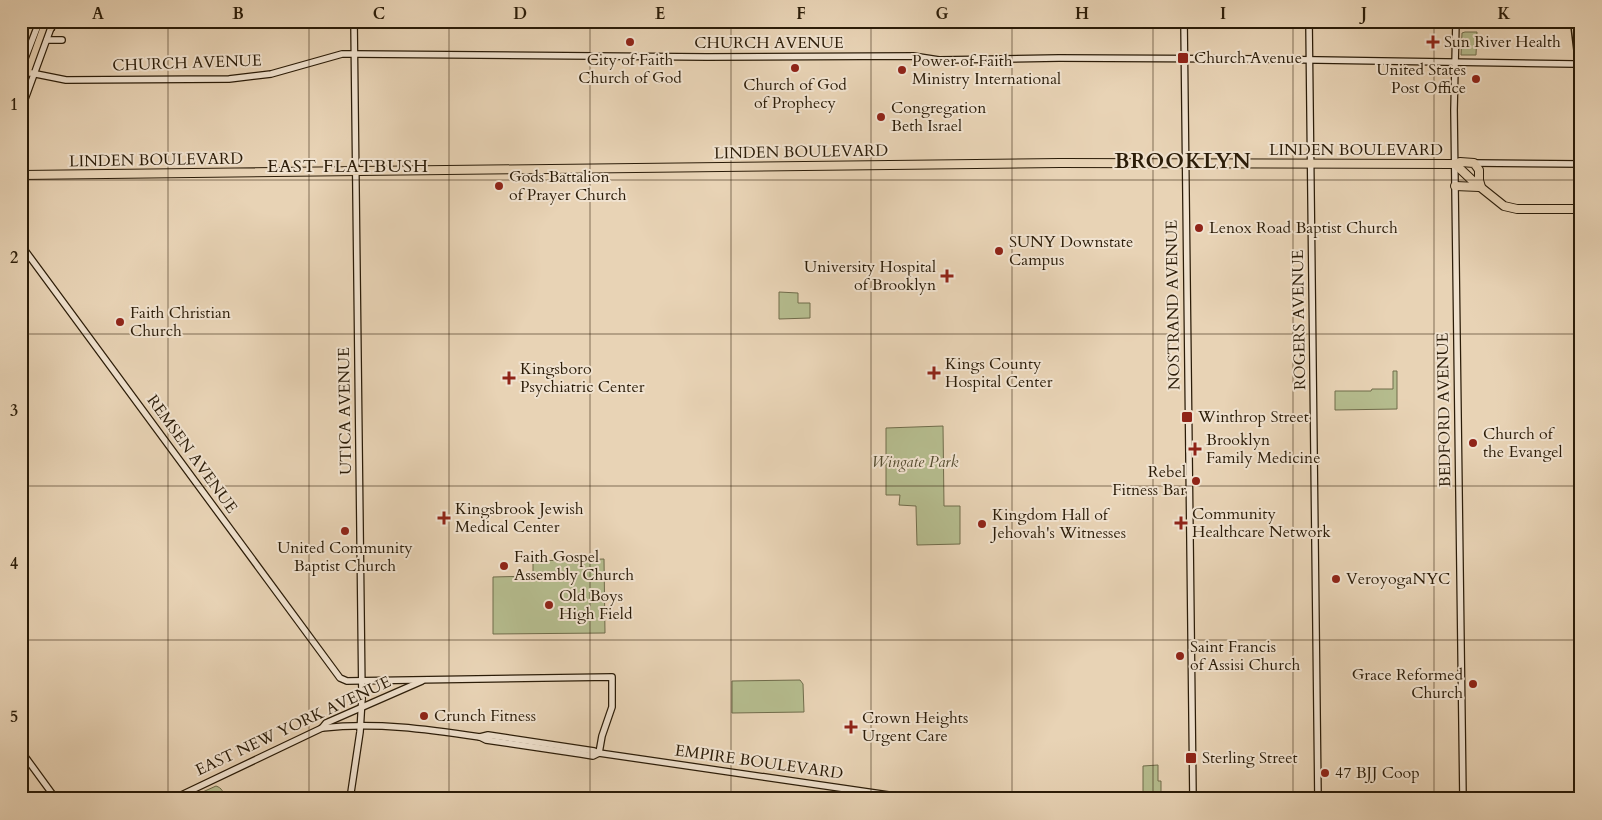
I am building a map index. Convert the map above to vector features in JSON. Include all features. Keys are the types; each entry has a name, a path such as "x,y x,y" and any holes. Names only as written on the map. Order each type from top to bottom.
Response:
{"highway":[{"name":"LINDEN BOULEVARD","path":"21,175 1029,164 1455,164 1474,162"},
{"path":"1474,162 1478,170 1481,187"},
{"path":"1455,164 1504,206 1510,208 1581,208"},
{"path":"1455,186 1481,187"}],"main road":[{"path":"21,90 38,24 45,21"},
{"path":"21,110 26,72 45,21"},
{"name":"UTICA AVENUE","path":"350,799 361,708 354,21"},
{"name":"NOSTRAND AVENUE","path":"1184,21 1193,799"},
{"name":"ROGERS AVENUE","path":"1309,21 1318,799"},
{"name":"BEDFORD AVENUE","path":"1456,21 1454,62 1462,799"},
{"path":"1574,21 1581,80"},
{"path":"26,72 47,40 52,24"},
{"path":"47,40 62,40"},
{"name":"CHURCH AVENUE","path":"26,72 66,80 229,79 271,74 342,54 707,57 914,56 939,60 1059,58 1574,64 1580,62"},
{"name":"LINDEN BOULEVARD","path":"1474,162 1581,164"},
{"name":"REMSEN AVENUE","path":"21,245 342,679"},
{"name":"EAST NEW YORK AVENUE","path":"342,679 612,677 612,707 598,753"},
{"name":"EAST NEW YORK AVENUE","path":"173,799 322,728 326,723 426,679"},
{"name":"EMPIRE BOULEVARD","path":"322,728 360,726 410,727 480,737 486,735 916,799"},
{"path":"21,752 56,799"}],"green space":[{"path":"1477,32 1476,55 1461,55 1462,33"},
{"path":"779,292 798,293 798,303 810,303 810,318 779,319"},
{"path":"1393,371 1397,371 1397,409 1335,410 1335,391 1393,389"},
{"name":"Wingate Park","path":"943,426 944,506 960,506 960,544 917,545 916,506 899,505 900,495 886,495 886,428"},
{"name":"Old Boys High Field","path":"604,559 605,633 493,634 493,577 533,576 533,561"},
{"path":"800,680 803,684 804,712 732,713 732,681"},
{"path":"1158,765 1158,781 1161,781 1161,796 1143,796 1143,766"},
{"path":"216,786 224,794 224,799 187,799"}],"place":[{"name":"City of Faith Church of God","path":"630,42"},
{"name":"Sun River Health","path":"1433,42"},
{"name":"Church Avenue","path":"1183,58"},
{"name":"Church of God of Prophecy","path":"795,68"},
{"name":"Power of Faith Ministry International","path":"902,70"},
{"name":"United States Post Office","path":"1476,79"},
{"name":"Congregation Beth Israel","path":"881,117"},
{"name":"Gods Battalion of Prayer Church","path":"499,186"},
{"name":"Lenox Road Baptist Church","path":"1199,228"},
{"name":"SUNY Downstate Campus","path":"999,251"},
{"name":"University Hospital of Brooklyn","path":"947,276"},
{"name":"Faith Christian Church","path":"120,322"},
{"name":"Kings County Hospital Center","path":"934,373"},
{"name":"Kingsboro Psychiatric Center","path":"509,378"},
{"name":"Winthrop Street","path":"1187,417"},
{"name":"Church of the Evangel","path":"1473,443"},
{"name":"Brooklyn Family Medicine","path":"1195,449"},
{"name":"Rebel Fitness Bar","path":"1196,481"},
{"name":"Kingsbrook Jewish Medical Center","path":"444,518"},
{"name":"Community Healthcare Network","path":"1181,523"},
{"name":"Kingdom Hall of Jehovah's Witnesses","path":"982,524"},
{"name":"United Community Baptist Church","path":"345,531"},
{"name":"Faith Gospel Assembly Church","path":"504,566"},
{"name":"VeroyogaNYC","path":"1336,579"},
{"name":"Old Boys High Field","path":"549,605"},
{"name":"Saint Francis of Assisi Church","path":"1180,656"},
{"name":"Grace Reformed Church","path":"1473,684"},
{"name":"Crunch Fitness","path":"424,716"},
{"name":"Crown Heights Urgent Care","path":"851,727"},
{"name":"Sterling Street","path":"1191,758"},
{"name":"47 BJJ Coop","path":"1325,773"}],"district":[{"name":"BROOKLYN","path":"1183,161"},
{"name":"EAST FLATBUSH","path":"348,166"}]}
